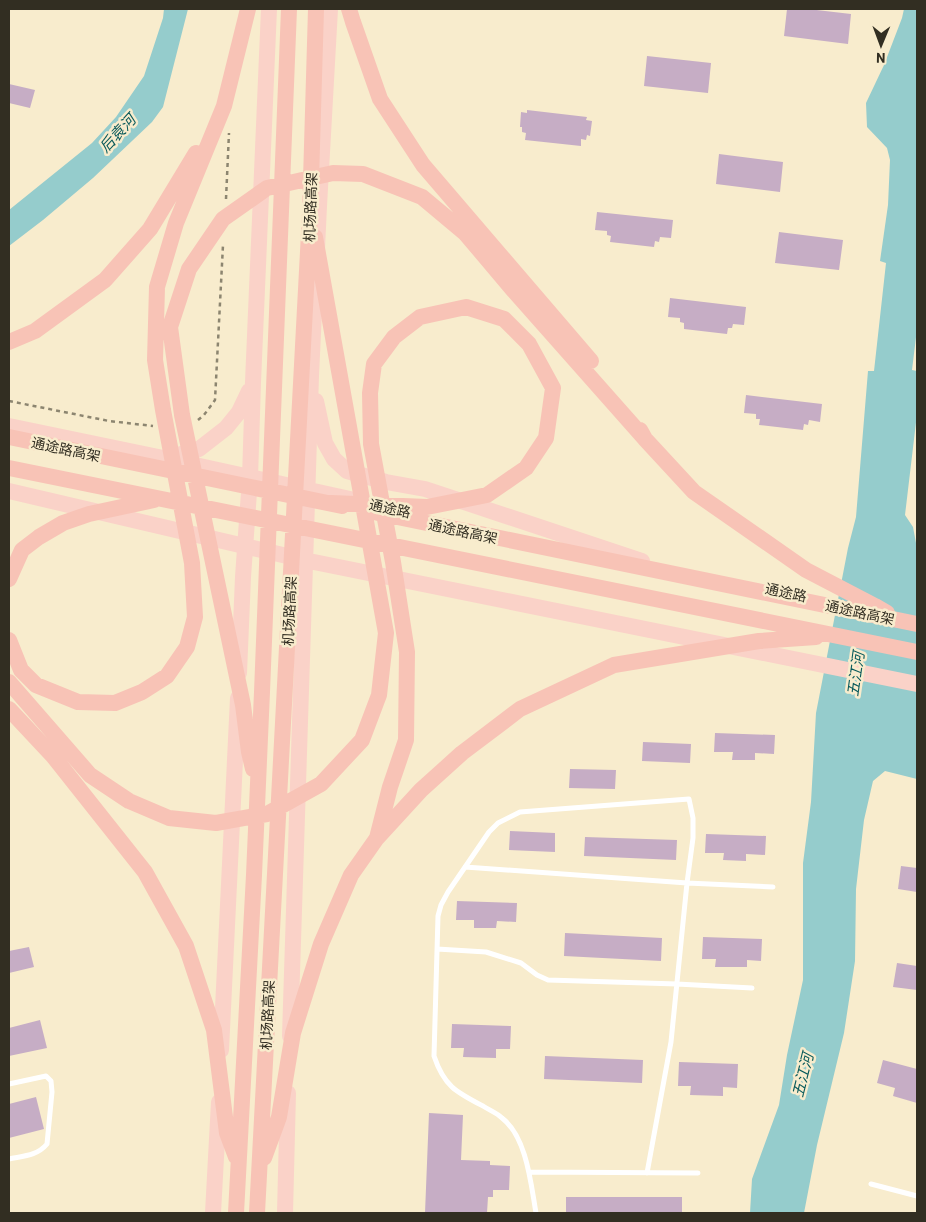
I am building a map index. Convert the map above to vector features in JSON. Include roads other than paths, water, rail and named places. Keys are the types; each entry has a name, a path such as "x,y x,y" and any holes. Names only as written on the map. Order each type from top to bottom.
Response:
{"highway":[{"path":"9,640 21,670 36,685 78,702 115,703 142,692 167,676 188,647 195,617 192,563 155,360 157,286 176,223 224,106 248,9"},
{"name":"机场路高架","path":"236,1213 258,788 289,9"},
{"name":"机场路高架","path":"257,1213 310,214 316,9"},
{"path":"349,9 380,99 423,165 604,376 645,438"},
{"path":"9,342 35,331 105,280 150,229 224,106"},
{"path":"258,788 249,752 243,705 182,415 170,327 190,269 223,219 267,188 333,173 363,174 422,197 465,232 514,291 694,492 806,570 892,617"},
{"path":"9,682 90,775 129,801 169,818 216,823 267,814 321,784 362,740 379,694 386,633 327,298 310,214"},
{"path":"331,504 350,504 379,505 389,506 428,507 487,495 526,468 546,438 553,388 529,344 504,319 466,307 420,317 394,337 374,364 370,393 371,444 374,463 382,503 384,512 386,522 393,562 407,652 406,740 390,787 377,838"},
{"name":"通途路高架","path":"9,437 917,623"},
{"name":"通途路高架","path":"9,468 917,652"},
{"path":"9,579 22,550 39,537 63,523 88,514 161,498"},
{"path":"258,1174 279,1117 293,1034 321,944 351,875 377,838 420,790 462,753 520,709 614,665 759,641 838,636"},
{"path":"9,709 53,756 145,872 186,946 214,1030 227,1133 238,1164"}],"main road":[{"path":"213,1213 245,546 250,478 269,9"},
{"path":"284,1213 311,376 330,9"},
{"path":"311,376 325,443 334,459 347,471 425,489 642,561"},
{"path":"168,459 199,448 226,428 240,412 253,382"},
{"name":"通途路","path":"9,426 837,603 892,617"},
{"path":"9,492 304,560 917,684"}],"lane":[{"path":"536,1213 530,1172 521,1145 512,1128 503,1118 455,1090 445,1080 434,1056 438,916 441,905 489,832 498,823 520,812 689,799 693,828 671,1042 647,1173"},
{"path":"465,867 687,883 773,887"},
{"path":"437,949 486,952 521,963 537,975 548,980 752,988"},
{"path":"9,1084 46,1076 51,1082 52,1092 47,1144 43,1149 34,1154 9,1159"},
{"path":"530,1172 698,1173"},
{"path":"871,1184 917,1196"}],"water":[{"name":"后袁河","path":"164,9 188,9 163,107 152,122 93,178 9,246 9,210 92,143 116,117 144,76 163,18"},
{"name":"五江河","path":"904,9 917,9 917,329 912,370 917,371 917,414 905,515 913,527 917,545 917,779 885,771 873,781 864,820 856,889 855,961 844,1033 817,1145 804,1213 750,1213 752,1179 779,1105 787,1055 803,980 803,863 811,802 816,713 848,548 856,517 868,371 874,371 886,263 880,261 888,205 890,160 887,148 867,127 866,103 884,65"}]}
